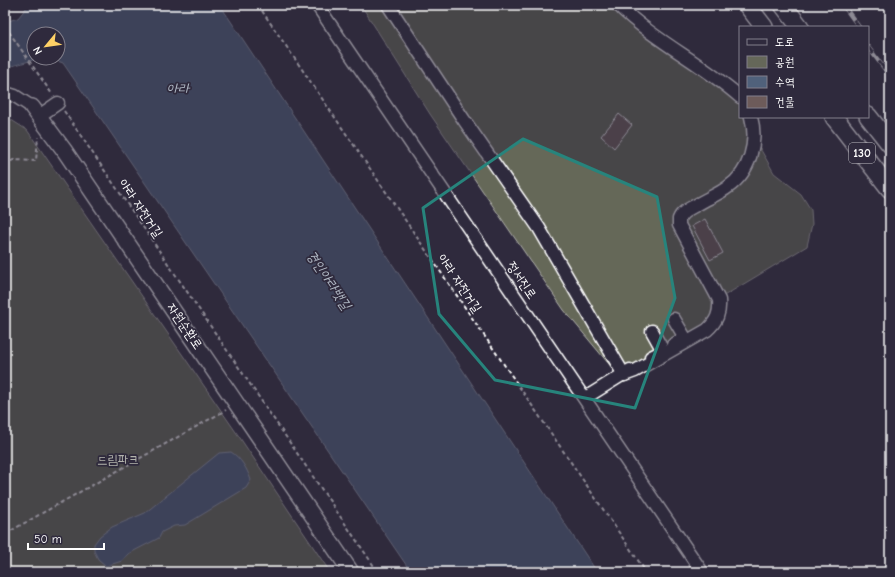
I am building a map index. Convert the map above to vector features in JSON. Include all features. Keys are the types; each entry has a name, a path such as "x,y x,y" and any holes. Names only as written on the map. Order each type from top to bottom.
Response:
{"highway":[{"path":"747,5 763,26"},
{"path":"783,5 799,26"},
{"name":"130","path":"869,117 890,144"},
{"name":"130","path":"835,118 890,189"}],"main road":[{"name":"자원순환로","path":"35,111 238,403 351,572"}],"street":[{"name":"정서진로","path":"317,5 702,572"},
{"path":"388,5 464,120 539,228 624,375"},
{"path":"618,5 640,25 704,69 739,96"},
{"name":"자원순환로","path":"5,93 16,96 35,111"},
{"path":"35,111 58,103"},
{"path":"668,349 707,330 715,323 720,312 719,300 679,225 679,219 681,214 685,211 729,187 743,171 753,149 751,118"},
{"path":"585,398 624,375 635,371 668,349 684,336 674,319"},
{"path":"652,331 668,349"}],"path":[{"name":"아라 자전거길","path":"258,5 646,572"},
{"name":"아라 자전거길","path":"5,26 378,572"},
{"path":"5,165 13,160 36,161 35,111"},
{"path":"5,534 238,403"}],"highlighted area":[{"path":"523,139 657,197 675,298 635,408 495,380 439,314 423,208"}],"green space":[{"path":"361,5 624,5 739,91 739,118 756,118 757,143 774,173 801,194 811,210 812,224 807,246 722,297 722,313 623,381 564,310 430,114"},
{"name":"드림파크","path":"5,116 27,130 238,435 330,572 5,572"}],"water":[{"name":"아라","path":"26,5 220,5 597,572 411,572 65,66 66,26 26,26 26,62 5,68 5,22 18,18 27,7"},
{"path":"231,452 235,454 246,468 251,480 246,488 185,525 174,526 162,532 159,538 128,554 122,561 106,566 98,559 94,551 94,544 100,536 112,527 145,513 219,453"}],"building":[{"path":"619,114 632,125 614,148 601,136"},
{"path":"705,219 723,253 710,260 692,226"}],"railway":[{"path":"843,5 858,26"},
{"path":"869,48 890,76"}],"water label":[{"name":"경인아라뱃길","path":"329,280"}]}
